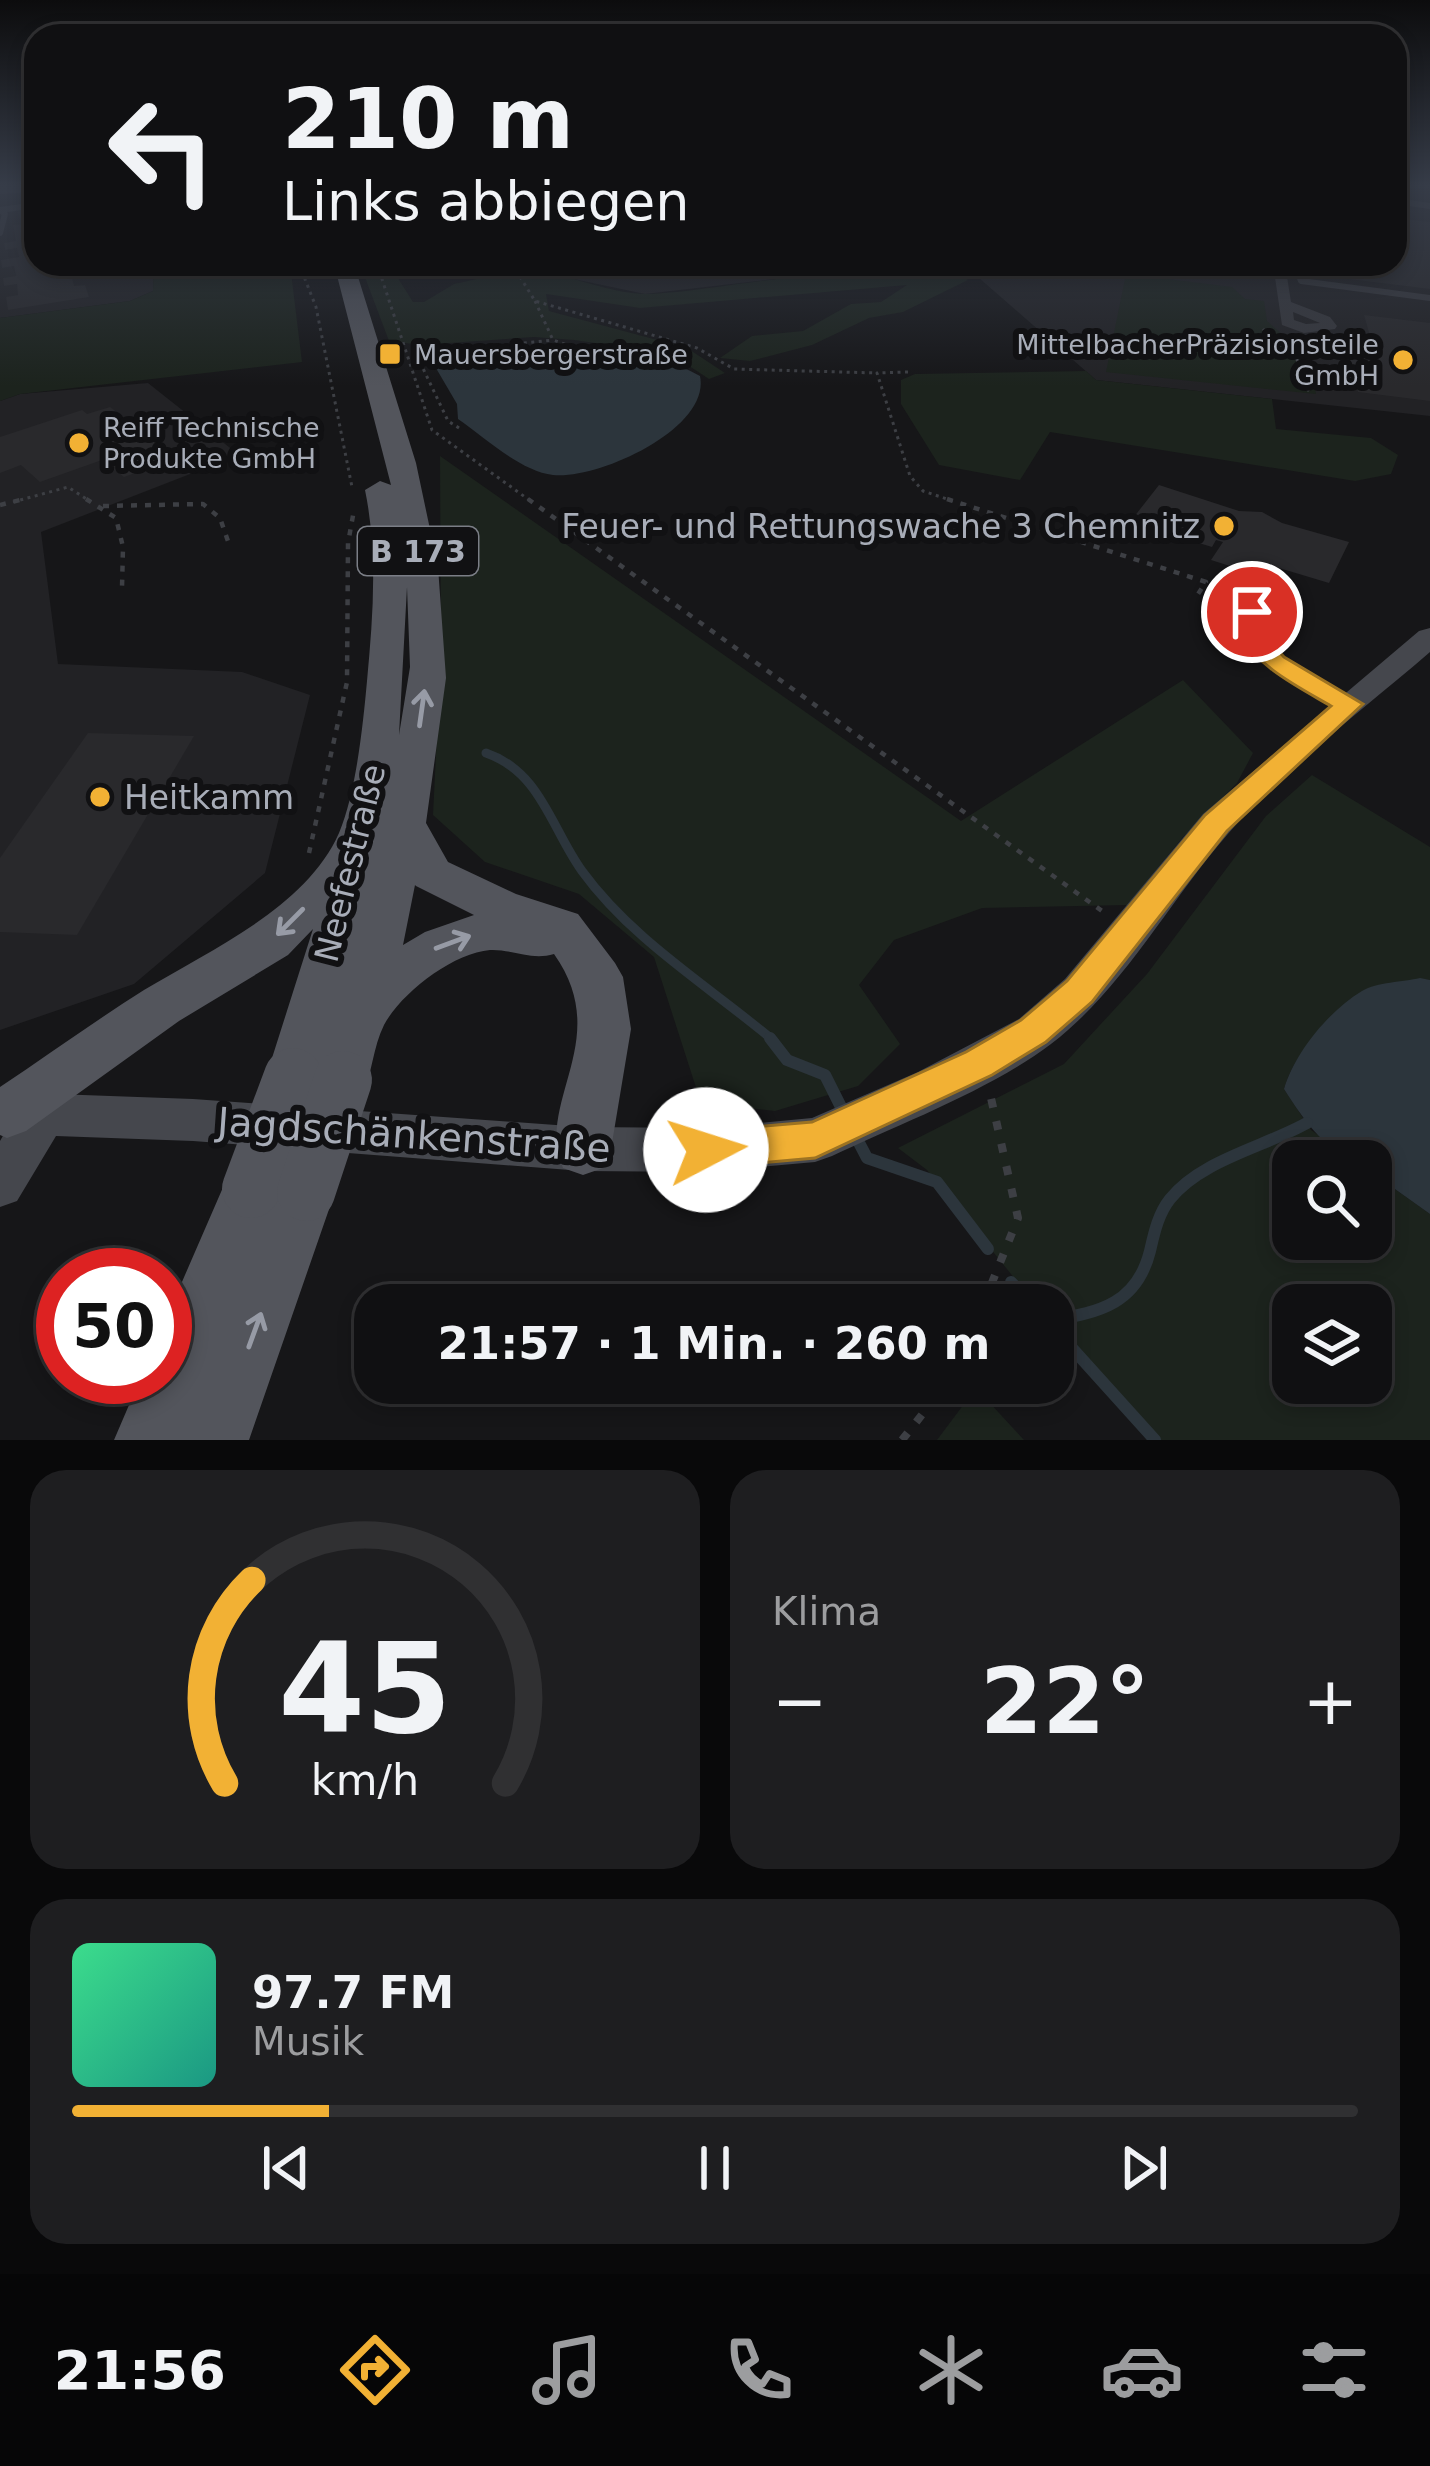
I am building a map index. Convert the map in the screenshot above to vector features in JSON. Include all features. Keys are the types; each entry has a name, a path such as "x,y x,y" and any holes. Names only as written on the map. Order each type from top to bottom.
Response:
{"main road":[{"path":"323,276 356,399"},
{"name":"Neefestraße","path":"215,1440 278,1191 318,1079 428,667 420,561 347,276"},
{"name":"Neefestraße","path":"318,1079 363,1013 384,828 391,598 386,511 374,466"},
{"name":"Jagdschänkenstraße","path":"17,1114 193,1120 583,1148 706,1150 815,1140 979,1063 1049,1018 1080,991 1131,932 1216,823 1430,637"},
{"path":"0,1184 17,1114 161,1006 271,941 384,828 432,874 500,908 561,926 598,977 605,1029 583,1148"},
{"path":"363,1013 394,976 420,957 471,935 506,931 530,937 598,977"},
{"name":"Neefestraße","path":"148,1440 278,1191"}],"street":[{"path":"1281,276 1287,305"}],"lane":[{"path":"1298,276 1310,284 1430,298"},
{"path":"1252,609 1249,631 1275,663 1349,704"}],"path":[{"path":"304,276 316,307 355,503 348,543 347,682 323,806 305,862"},
{"path":"381,276 432,430 1131,932"},
{"path":"519,276 553,340"},
{"path":"535,302 697,348 734,369 908,372"},
{"path":"459,428 448,421 420,362 426,353 443,347 553,340 631,368"},
{"path":"877,373 910,476 923,491 1206,582 1198,594 1252,609"},
{"path":"0,505 68,487 100,506 116,518 123,547 122,588"},
{"path":"100,506 170,501 203,504 220,518 229,544"},
{"path":"979,1063 994,1107 1018,1218 991,1284"},
{"path":"902,1440 930,1404"}],"shaded area":[{"path":"0,251 24,251 24,276 154,276 153,291 130,301 0,318"},
{"path":"1407,251 1430,251 1430,416 1096,380 977,276 1407,276"},
{"path":"154,276 291,276 302,362 20,394 0,401 0,318 130,301 153,291"},
{"path":"365,276 397,276 413,302 424,302 454,284 491,276 565,276 649,294 802,276 958,276 968,280 903,312 869,318 812,345 750,361 720,358 752,336 803,331 851,304 881,302 907,285 640,308 546,294 549,311 687,348 725,373 709,379 671,354 574,340 534,337 421,345 389,341"},
{"path":"559,276 802,276 645,294"},
{"path":"1126,276 1142,276 1232,287 1245,299 1264,301 1267,321 1309,358 1316,394 1106,372"},
{"path":"531,347 617,351 659,359 700,376 699,396 670,432 622,460 572,474 541,472 515,460 458,419 457,404 433,363 460,351"},
{"path":"1086,371 1096,380 1272,399 1276,429 1371,438 1398,455 1391,474 1355,481 1050,432 1020,480 939,465 901,404 901,380 915,374"},
{"path":"148,383 239,455 41,532 58,664 242,672 310,695 265,873 134,984 0,1030 0,401 20,394"},
{"path":"440,456 961,821 1183,680 1253,753 1237,783 1183,837 1128,905 982,908 894,940 859,985 900,1044 858,1086 775,1111 701,1103 654,957 579,894 485,862 433,815 441,653"},
{"path":"1312,775 1430,847 1430,980 1420,979 1338,1020 1306,1049 1284,1089 1311,1130 1325,1140 1272,1140 1272,1260 1392,1260 1392,1187 1430,1214 1430,1440 1150,1440 1074,1350 1074,1284 1019,1284 927,1170 898,1148 1064,1064 1147,974 1266,816"},
{"path":"1430,980 1430,1214 1392,1187 1392,1140 1325,1140 1284,1089 1305,1047 1326,1021 1350,999 1375,986"},
{"path":"964,1404 991,1404 1024,1440 937,1440"}],"building":[{"path":"18,251 24,251 24,276 72,276 74,286 85,285 89,297 8,310 6,297 18,295 17,284 4,286 3,278 16,276 14,266 2,268 1,260 19,257"},
{"path":"1407,251 1430,251 1430,289 1324,276 1407,276"},
{"name":"MittelbacherPräzisionsteile GmbH","path":"1364,315 1430,323 1430,401 1358,392 1349,358 1377,361"},
{"name":"Reiff Technische Produkte GmbH","path":"110,407 178,458 124,477 102,460 40,482 21,465 0,473 0,437 82,410 87,414"},
{"path":"1159,485 1239,511 1262,512 1282,523 1349,542 1329,583 1259,562 1252,573 1211,560 1223,542 1216,540 1212,547 1130,522"},
{"name":"Heitkamm","path":"88,733 194,736 77,935 0,932 0,858"}],"waterway":[{"path":"486,753 520,773 532,787 582,871 624,919 774,1041"},
{"path":"770,1038 787,1060 825,1075 843,1111"},
{"path":"1074,1316 1115,1302 1136,1283 1162,1211 1183,1186 1216,1164 1307,1123"},
{"path":"855,1135 867,1158 937,1182 988,1249"},
{"path":"1074,1350 1155,1440"}],"tram line":[{"path":"1264,330 1295,354 1308,390"}],"place":[{"name":"Mauersbergerstraße","path":"390,354"},
{"name":"MittelbacherPräzisionsteile GmbH","path":"1403,360"},
{"name":"Reiff Technische Produkte GmbH","path":"79,443"},
{"name":"Feuer- und Rettungswache 3 Chemnitz","path":"1224,526"},
{"name":"Heitkamm","path":"100,797"}],"route":[{"path":"706,1150 815,1140 979,1063 1034,1031 1080,991 1216,823 1349,704 1275,663 1249,631 1252,612"}]}
